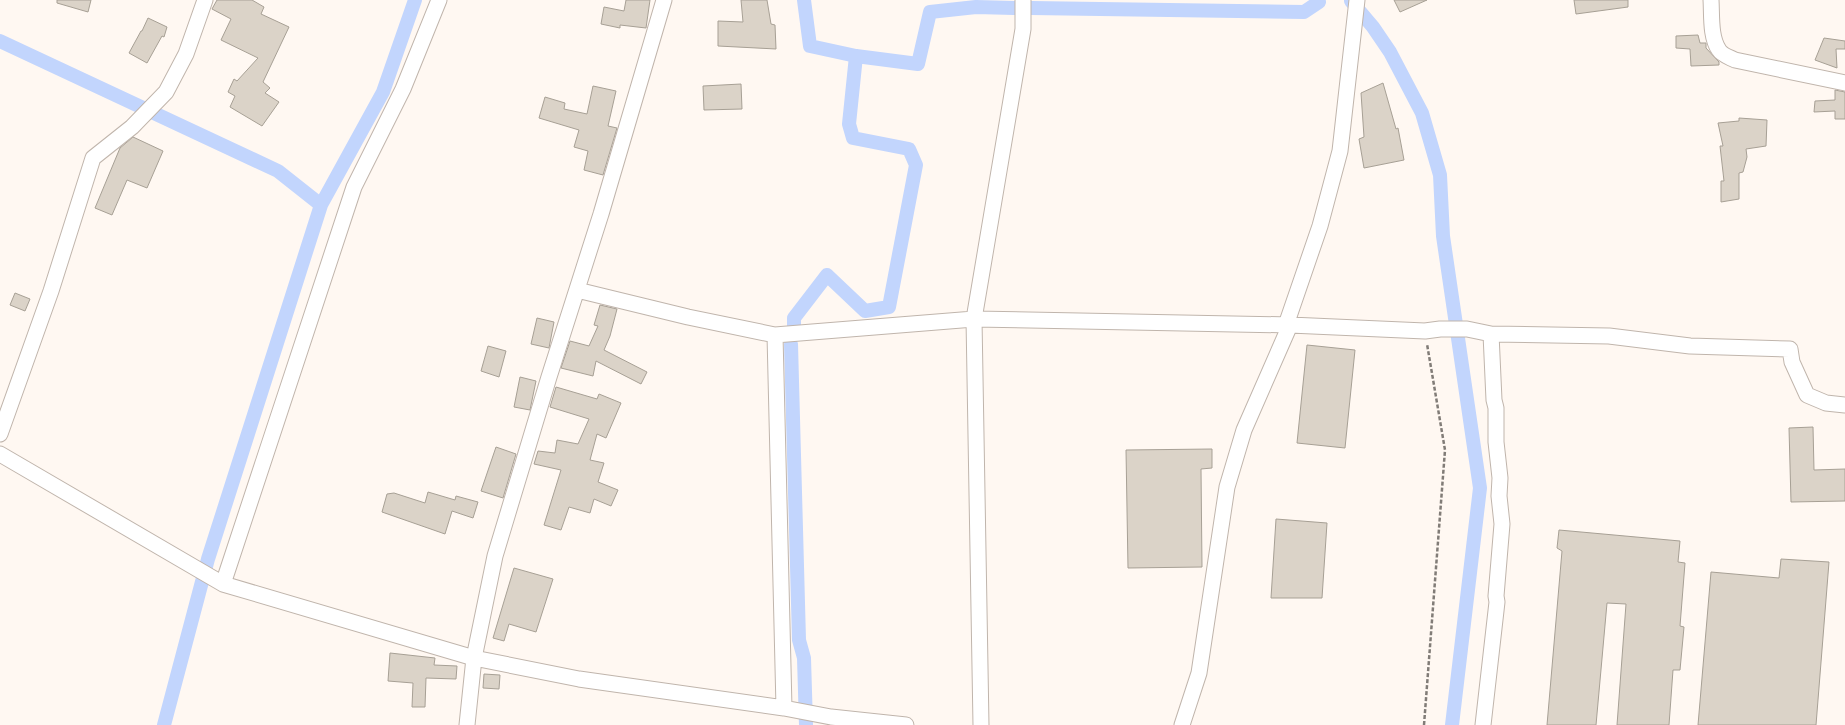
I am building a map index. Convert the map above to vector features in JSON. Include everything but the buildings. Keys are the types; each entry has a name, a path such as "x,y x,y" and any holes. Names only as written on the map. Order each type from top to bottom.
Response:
{"street":[{"path":"0,434 51,291 93,158 132,127 166,92 186,54 205,0"},
{"path":"219,581 354,187 403,89 438,0"},
{"path":"467,725 474,658 495,556 549,377 605,201 664,0"},
{"path":"981,725 974,319 1023,29 1023,0"},
{"path":"1182,725 1199,673 1227,487 1244,430 1288,325 1320,226 1340,151 1357,0"},
{"path":"1711,0 1715,40 1719,50 1724,55 1735,60 1845,83"},
{"path":"577,290 688,317 775,335 974,319 1288,325 1425,331 1440,329 1467,329 1491,334 1609,336 1690,346 1790,349 1792,362 1807,395 1826,403 1845,405"},
{"path":"1483,725 1497,602 1496,596 1502,524 1499,496 1500,478 1496,442 1496,408 1494,400 1491,334"},
{"path":"775,335 790,710"},
{"path":"0,454 219,581 474,658 579,679 831,716 906,725"}],"path":[{"path":"1424,725 1446,450 1425,331"}],"waterway":[{"path":"321,205 383,92 415,0"},
{"path":"804,0 810,46 856,56 918,64 930,12 976,7 1014,8"},
{"path":"1351,1 1373,27 1390,52 1422,113 1440,175 1443,236 1480,488 1452,725"},
{"path":"1031,8 1304,12 1319,2"},
{"path":"0,41 278,171 321,205 208,559 164,725"},
{"path":"794,326 794,318 827,275 865,311 889,307 916,165 909,149 853,138 849,124 856,56"},
{"path":"791,344 799,640 804,658 806,725"}]}
